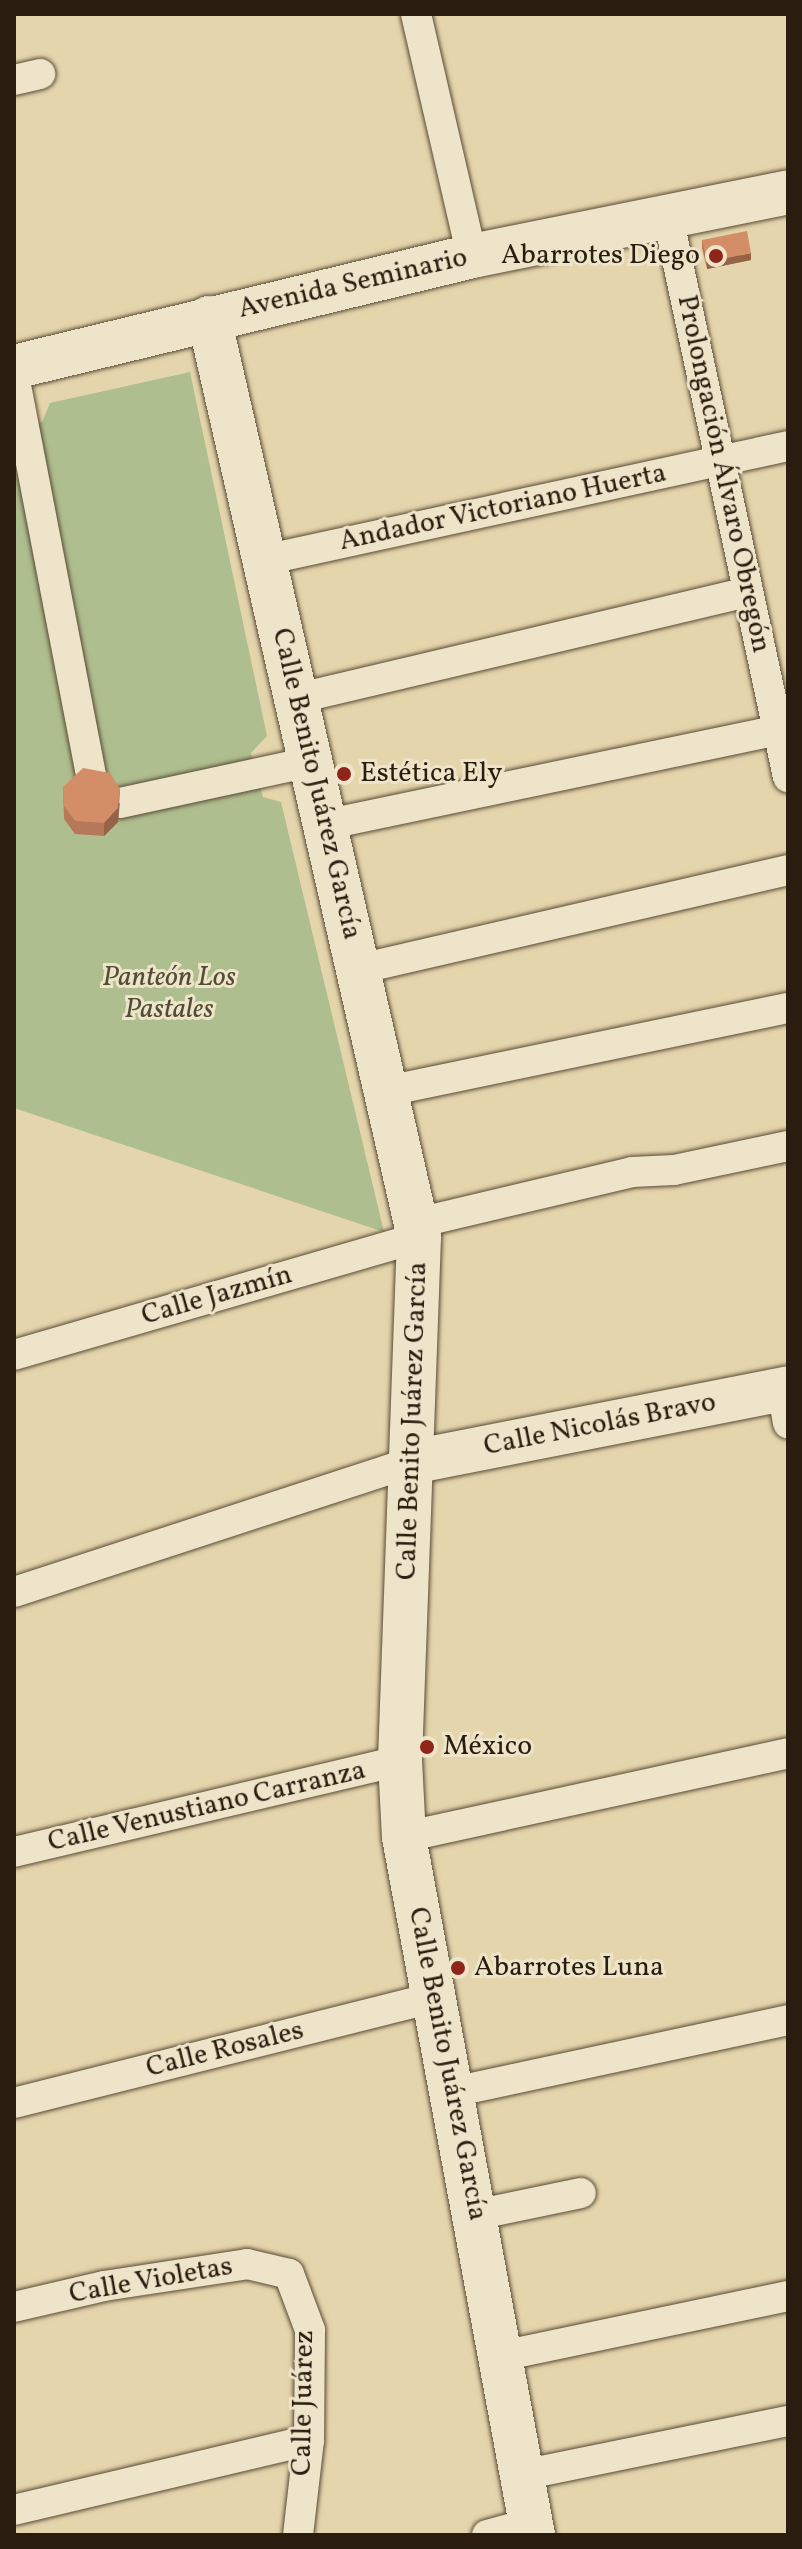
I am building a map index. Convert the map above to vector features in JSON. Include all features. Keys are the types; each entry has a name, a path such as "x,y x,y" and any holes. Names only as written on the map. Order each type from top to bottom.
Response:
{"street":[{"path":"416,14 472,256"},
{"name":"Avenida Seminario","path":"14,367 472,256 788,192"},
{"name":"Prolongación Álvaro Obregón","path":"668,217 788,777"},
{"name":"Calle Benito Juárez García","path":"209,318 418,1230 400,1761 404,1837 532,2529"},
{"path":"14,375 92,780"},
{"name":"Andador Victoriano Huerta","path":"264,560 788,446"},
{"path":"295,699 748,592"},
{"path":"324,825 778,730"},
{"path":"120,803 309,762"},
{"path":"359,969 788,870"},
{"path":"387,1091 788,1008"},
{"name":"Calle Jazmín","path":"14,1355 418,1230 632,1172 674,1170 788,1146"},
{"name":"Calle Nicolás Bravo","path":"412,1462 786,1400"},
{"path":"14,1592 412,1462"},
{"path":"404,1837 788,1753"},
{"name":"Calle Venustiano Carranza","path":"14,1852 400,1761"},
{"name":"Calle Rosales","path":"14,2103 435,1997"},
{"path":"453,2092 788,2020"},
{"path":"475,2215 581,2193"},
{"name":"Calle Violetas","path":"14,2307 104,2286 247,2264 289,2274"},
{"name":"Calle Juárez","path":"289,2274 310,2330 309,2440 298,2535"},
{"path":"501,2356 788,2296"},
{"path":"522,2475 788,2421"},
{"path":"14,2510 309,2440"},
{"path":"487,2535 532,2529"}],"green space":[{"name":"Panteón Los Pastales","path":"190,372 267,736 251,753 263,797 281,802 384,1232 14,1108 14,429 42,422 50,403"}],"building":[{"path":"747,231 751,253 707,262 702,240"},
{"path":"83,768 110,773 120,789 118,808 104,823 75,821 64,806 63,787"}],"place":[{"name":"Abarrotes Diego","path":"716,256"},
{"name":"Estética Ely","path":"344,774"},
{"name":"México","path":"427,1747"},
{"name":"Abarrotes Luna","path":"458,1968"}]}
